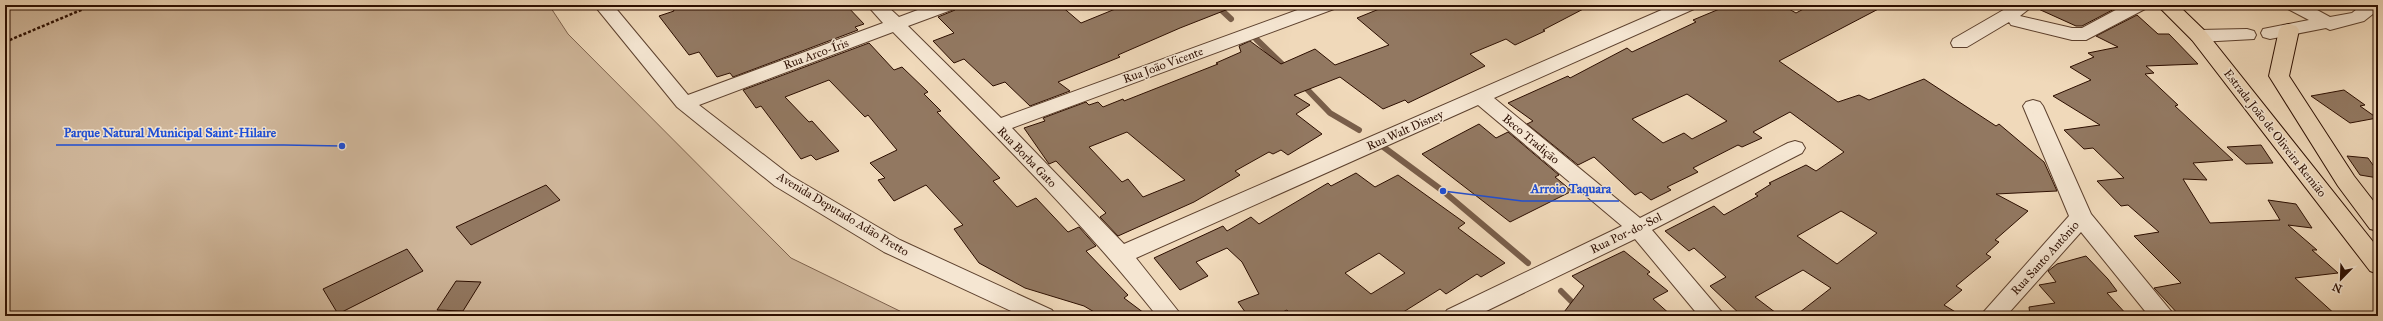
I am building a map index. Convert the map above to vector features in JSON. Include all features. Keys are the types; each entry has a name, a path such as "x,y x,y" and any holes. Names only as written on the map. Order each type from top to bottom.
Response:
{"main road":[{"name":"Estrada João de Oliveira Remião","path":"2167,5 2199,36 2378,265"},
{"path":"2279,32 2279,76 2346,181 2378,223"}],"street":[{"name":"Avenida Deputado Adão Pretto","path":"603,5 684,103 783,181 892,246 1044,316"},
{"name":"Rua Borba Gato","path":"876,5 998,126 1121,255 1170,316"},
{"name":"Rua Arco-Íris","path":"684,103 948,5"},
{"name":"Rua João Vicente","path":"998,126 1328,5"},
{"name":"Rua Walt Disney","path":"1121,255 1688,5"},
{"path":"1960,43 2021,13 2072,34 2086,34 2139,5"},
{"path":"2294,5 2330,24"},
{"path":"2324,5 2358,17"},
{"path":"2279,32 2330,24 2358,17 2373,5"},
{"path":"2199,36 2247,35"},
{"name":"Beco Tradição","path":"1480,96 1638,228 1713,316"},
{"path":"2033,106 2081,217 2163,316"},
{"name":"Rua Por-do-Sol","path":"1455,316 1638,228 1795,148"},
{"name":"Rua Santo Antônio","path":"1992,316 2081,217"}],"path":[{"path":"5,42 93,5"}],"shaded area":[{"path":"5,5 549,5 568,34 791,258 910,316 5,316"}],"building":[{"path":"671,5 846,5 864,24 855,27 858,30 733,77 730,73 717,77 699,52 689,55 659,16 674,11"},
{"path":"958,5 1060,5 1081,23 1125,5 1236,6 1180,28 1118,55 1120,57 1058,82 1070,91 1030,106 1005,82 993,86 964,59 954,63 933,41 954,33 938,17 955,10"},
{"path":"1389,5 1591,5 1543,30 1545,31 1515,45 1506,39 1470,54 1485,66 1408,103 1405,100 1383,109 1340,77 1294,95 1310,105 1296,114 1322,134 1288,155 1281,150 1273,154 1269,152 1235,171 1240,175 1194,202 1118,236 1100,217 1106,213 1056,161 1049,164 1024,128 1045,121 1043,118 1086,102 1089,105 1098,102 1103,107 1123,99 1124,101 1218,64 1216,63 1241,52 1239,46 1250,41 1281,64 1315,49 1335,65 1389,45 1357,18","holes":["1127,132 1185,180 1143,197 1128,179 1122,182 1089,147"]},
{"path":"1729,5 1782,5 1796,13 1811,5 1886,5 1779,61 1838,102 1859,95 1869,100 1924,79 1996,126 1999,124 2044,162 2057,191 1996,194 2028,211 1995,240 1999,242 1986,254 1991,257 1956,286 1962,290 1944,305 1962,316 1795,316 1831,288 1803,270 1755,297 1780,316 1742,316 1710,286 1726,277 1694,248 1689,251 1665,231 1714,206 1724,215 1758,196 1755,194 1771,184 1769,183 1806,165 1816,171 1844,152 1790,112 1753,132 1762,138 1742,147 1738,145 1693,168 1698,172 1667,187 1671,190 1651,200 1641,192 1635,195 1594,157 1578,165 1527,124 1533,121 1508,103 1568,76 1570,78 1627,48 1632,52 1696,22 1693,20","holes":["1687,94 1727,121 1692,139 1684,133 1663,143 1632,119","1841,211 1877,233 1837,264 1797,236"]},
{"path":"2035,5 2122,5 2082,26 2076,26 2034,7"},
{"path":"2137,15 2158,34 2169,34 2198,64 2146,66 2154,73 2145,74 2178,105 2175,106 2233,160 2193,163 2207,180 2183,179 2210,223 2280,220 2268,200 2296,204 2312,228 2288,225 2317,250 2312,250 2338,273 2295,278 2337,316 2180,316 2154,288 2181,283 2134,236 2159,232 2128,205 2121,206 2097,181 2124,178 2093,148 2084,149 2064,130 2100,125 2053,96 2091,80 2070,67 2094,57 2088,53 2118,47 2096,36"},
{"path":"869,43 894,70 902,67 928,92 924,94 941,111 937,112 1000,178 993,181 1017,207 1036,198 1068,232 1079,227 1096,246 1086,251 1128,295 1124,298 1148,316 1101,316 1084,306 1025,288 979,263 954,229 963,225 926,185 894,201 878,180 885,178 870,163 897,150 868,115 865,117 829,80 785,97 809,122 812,121 839,151 816,160 811,155 801,159 761,106 756,108 743,90"},
{"path":"2344,90 2365,105 2360,106 2377,118 2350,123 2311,96"},
{"path":"1479,124 1496,138 1508,132 1559,175 1555,177 1572,191 1510,222 1422,154"},
{"path":"2261,145 2273,163 2246,164 2227,147"},
{"path":"2347,156 2368,158 2378,172 2378,178 2360,175"},
{"path":"1356,173 1375,187 1398,175 1465,223 1458,228 1505,263 1481,277 1477,274 1446,294 1440,289 1397,316 1292,316 1287,310 1274,316 1248,316 1238,302 1259,294 1242,262 1227,248 1196,262 1208,276 1180,290 1154,258 1223,226 1227,231 1251,217 1259,224 1328,183 1331,186","holes":["1379,253 1405,273 1371,294 1345,273"]},
{"path":"546,185 560,200 471,245 456,227"},
{"path":"407,249 423,271 338,314 323,289"},
{"path":"1624,251 1650,272 1647,274 1668,291 1653,299 1672,316 1561,316 1584,286 1572,276"},
{"path":"2086,256 2108,279 2117,291 2107,293 2128,316 2030,316 2029,307 2055,303 2039,285 2056,282 2048,271 2057,264"},
{"path":"456,281 481,282 463,311 437,310"}],"waterway":[{"path":"1216,5 1231,19"},
{"path":"1256,39 1287,69"},
{"path":"1302,84 1330,113 1359,130"},
{"path":"1378,143 1443,191 1528,263"},
{"path":"1561,291 1586,316"}],"place":[{"name":"Parque Natural Municipal Saint-Hilaire","path":"342,146"},
{"name":"Arroio Taquara","path":"1443,191"}]}
